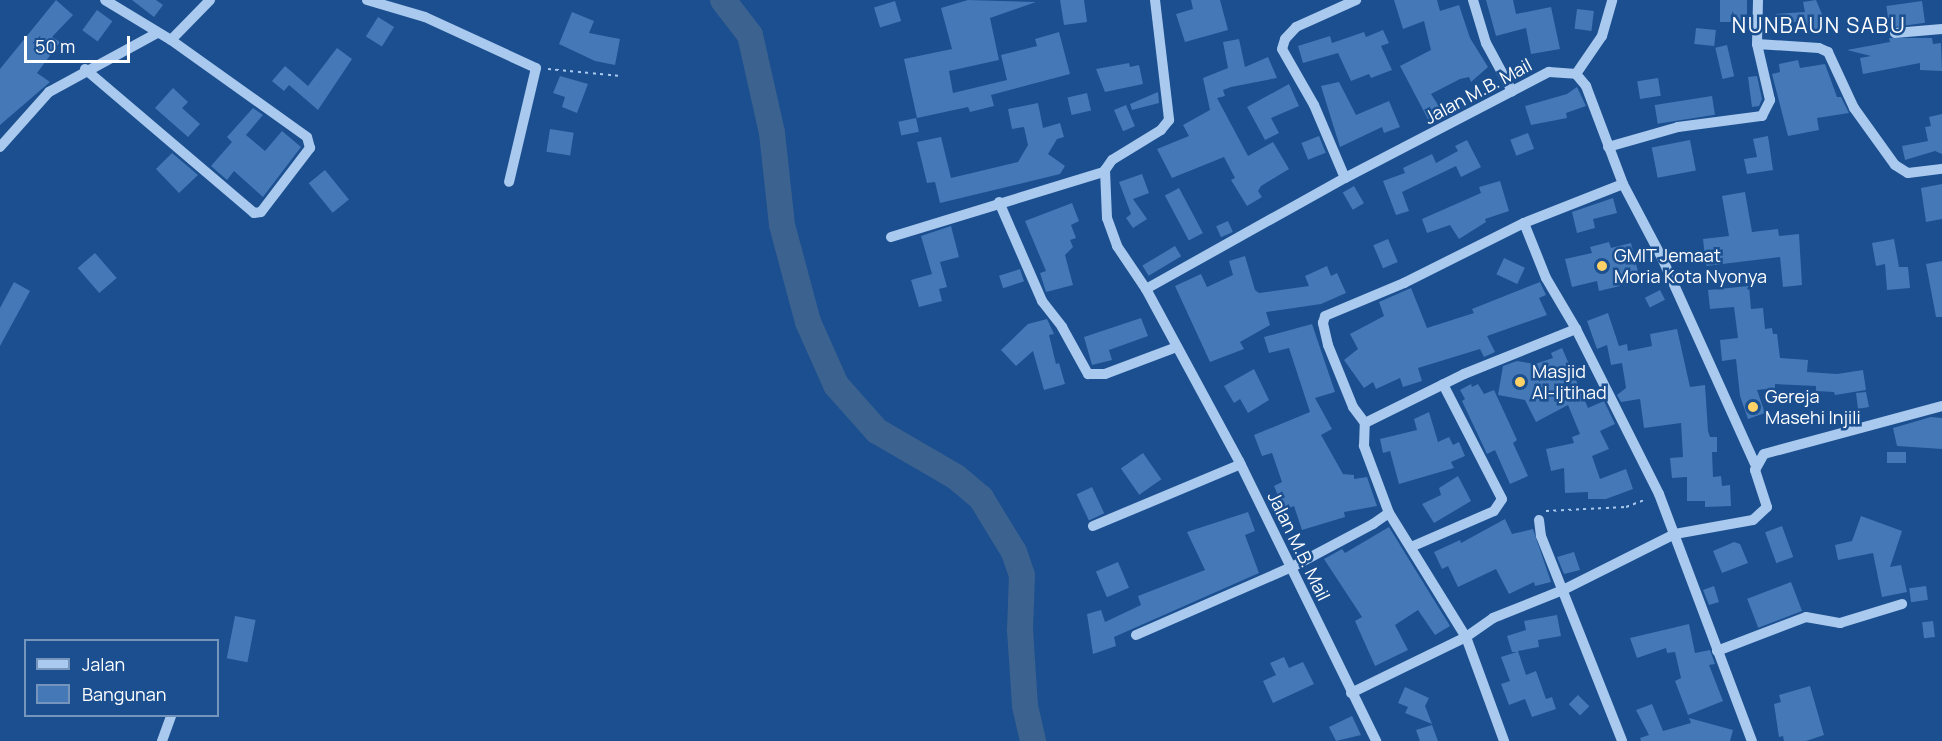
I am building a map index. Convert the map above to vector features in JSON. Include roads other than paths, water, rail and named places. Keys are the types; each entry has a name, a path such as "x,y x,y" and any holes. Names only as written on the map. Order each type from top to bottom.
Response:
{"street":[{"path":"86,69 254,213 261,212 310,148 310,143 171,40 105,0"},
{"path":"171,40 210,0"},
{"path":"367,0 425,17 536,68 509,182"},
{"path":"1146,289 1117,246 1107,218 1104,172 1112,160 1161,130 1169,120 1155,0"},
{"path":"1346,178 1314,105 1282,49 1288,33 1296,27 1356,0"},
{"path":"1473,0 1486,43 1512,91"},
{"path":"1351,693 1466,637 1493,618 1563,590 1675,534 1738,524 1763,514 1767,507 1755,475 1755,464 1662,258 1623,184 1586,86 1576,74 1602,36 1612,0"},
{"path":"1608,147 1678,127 1762,116 1770,100 1757,44 1758,0"},
{"path":"1895,33 1942,29"},
{"path":"0,147 38,101 86,69 157,33"},
{"path":"1757,44 1826,50 1854,108 1895,165 1908,173 1942,169"},
{"name":"Jalan M.B. Mail","path":"1376,741 1241,464 1146,289 1346,178 1549,72 1576,74"},
{"path":"891,237 999,202 1104,172"},
{"path":"1503,741 1466,637 1389,513 1364,446 1365,423 1353,407 1328,345 1323,323 1325,316 1404,283 1524,223 1623,184"},
{"path":"999,202 1042,301 1062,327 1088,374 1105,374 1177,347"},
{"path":"1524,223 1546,278 1576,329 1659,494 1752,741"},
{"path":"1365,423 1443,384 1576,329"},
{"path":"1411,547 1494,512 1502,499 1443,384"},
{"path":"1755,464 1760,456 1775,450 1942,406"},
{"path":"1093,526 1241,464"},
{"path":"1136,635 1292,567 1389,513"},
{"path":"1539,520 1563,590 1622,741"},
{"path":"1717,651 1806,617 1840,623 1902,604"},
{"path":"162,741 171,717"}],"waterway":[{"path":"723,0 750,35 772,133 782,225 808,322 836,385 877,431 956,477 981,498 1014,552 1022,575 1020,630 1025,706 1033,741"}],"place":[{"name":"GMIT Jemaat Moria Kota Nyonya","path":"1602,266"},
{"name":"Masjid Al-Ijtihad","path":"1520,382"},
{"name":"Gereja Masehi Injili","path":"1753,407"}],"district":[{"name":"NUNBAUN SABU","path":"1819,25"}]}
